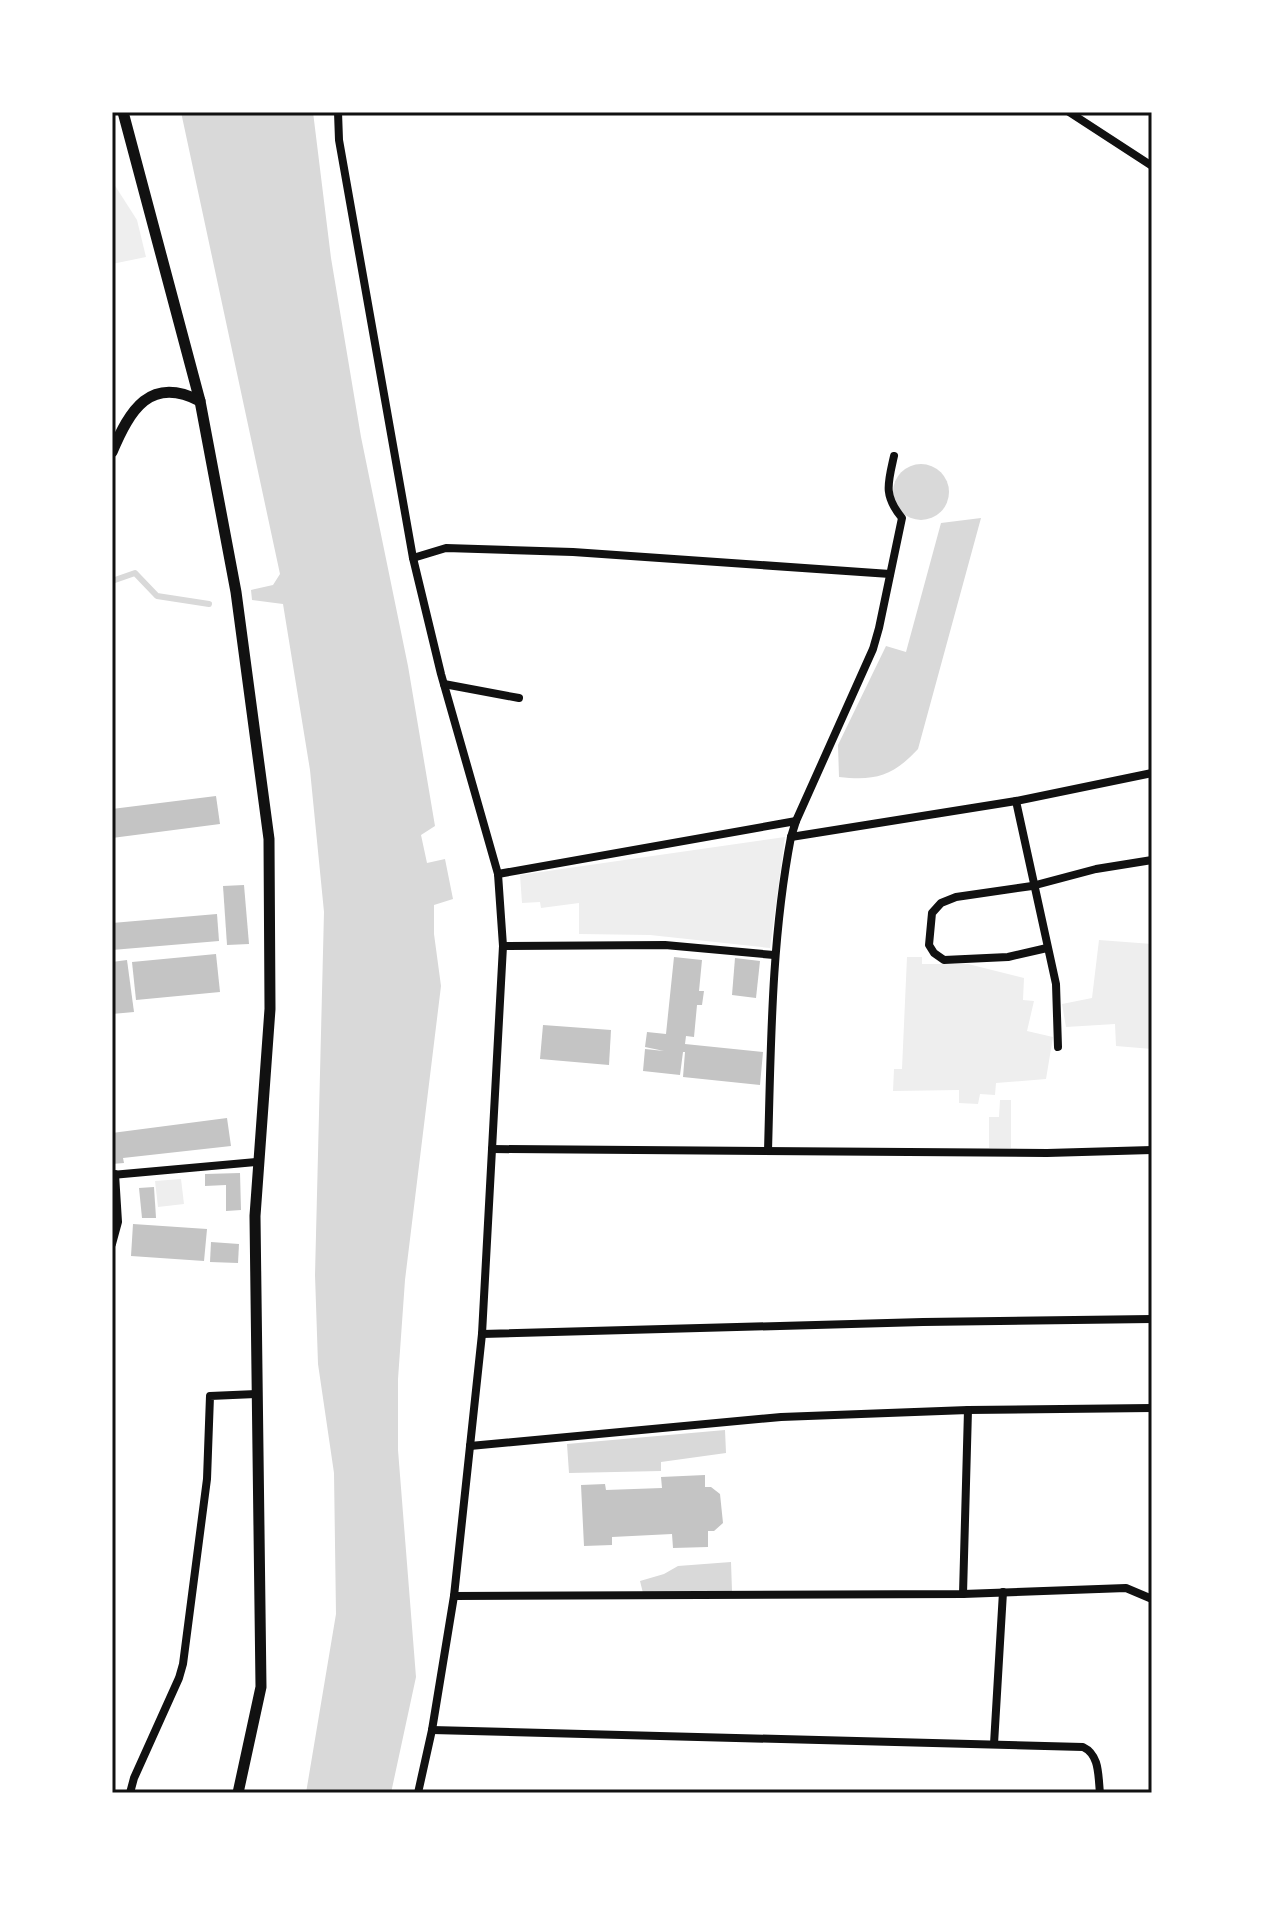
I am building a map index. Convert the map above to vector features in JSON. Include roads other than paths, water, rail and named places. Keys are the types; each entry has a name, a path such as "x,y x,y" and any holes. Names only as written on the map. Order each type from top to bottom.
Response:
{"street":[{"path":"123,112 200,401 236,592 269,839 270,1009 255,1216 261,1687 238,1793"},
{"path":"338,112 339,140 413,558 444,684 498,874 503,946 482,1334 454,1596 432,1730 418,1793"},
{"path":"1069,112 1152,166"},
{"path":"112,452 125,421 142,403 173,390 200,401"},
{"path":"768,1151 774,955 781,890 796,821 873,649 902,518 889,499 894,456"},
{"path":"413,558 446,548 557,552 890,574"},
{"path":"444,684 519,698"},
{"path":"791,837 1016,801 1152,773"},
{"path":"1016,801 1032,886 1056,984 1058,1047"},
{"path":"498,874 796,821"},
{"path":"1047,948 1008,957 944,960 929,945 932,913 941,903 956,897 1032,886 1096,869 1152,860"},
{"path":"503,946 665,945 774,955"},
{"path":"492,1149 1047,1153 1152,1150"},
{"path":"112,1244 118,1222 113,1175 257,1162"},
{"path":"482,1334 1152,1319"},
{"path":"130,1793 183,1664 207,1479 210,1396 257,1394"},
{"path":"470,1446 781,1417 968,1410 1152,1408"},
{"path":"963,1594 968,1410"},
{"path":"454,1596 963,1594 1126,1588 1152,1599"},
{"path":"994,1744 1003,1592"},
{"path":"432,1730 1083,1747 1095,1757 1100,1793"}],"waterway":[{"path":"112,581 135,573 157,596 209,604"}]}
